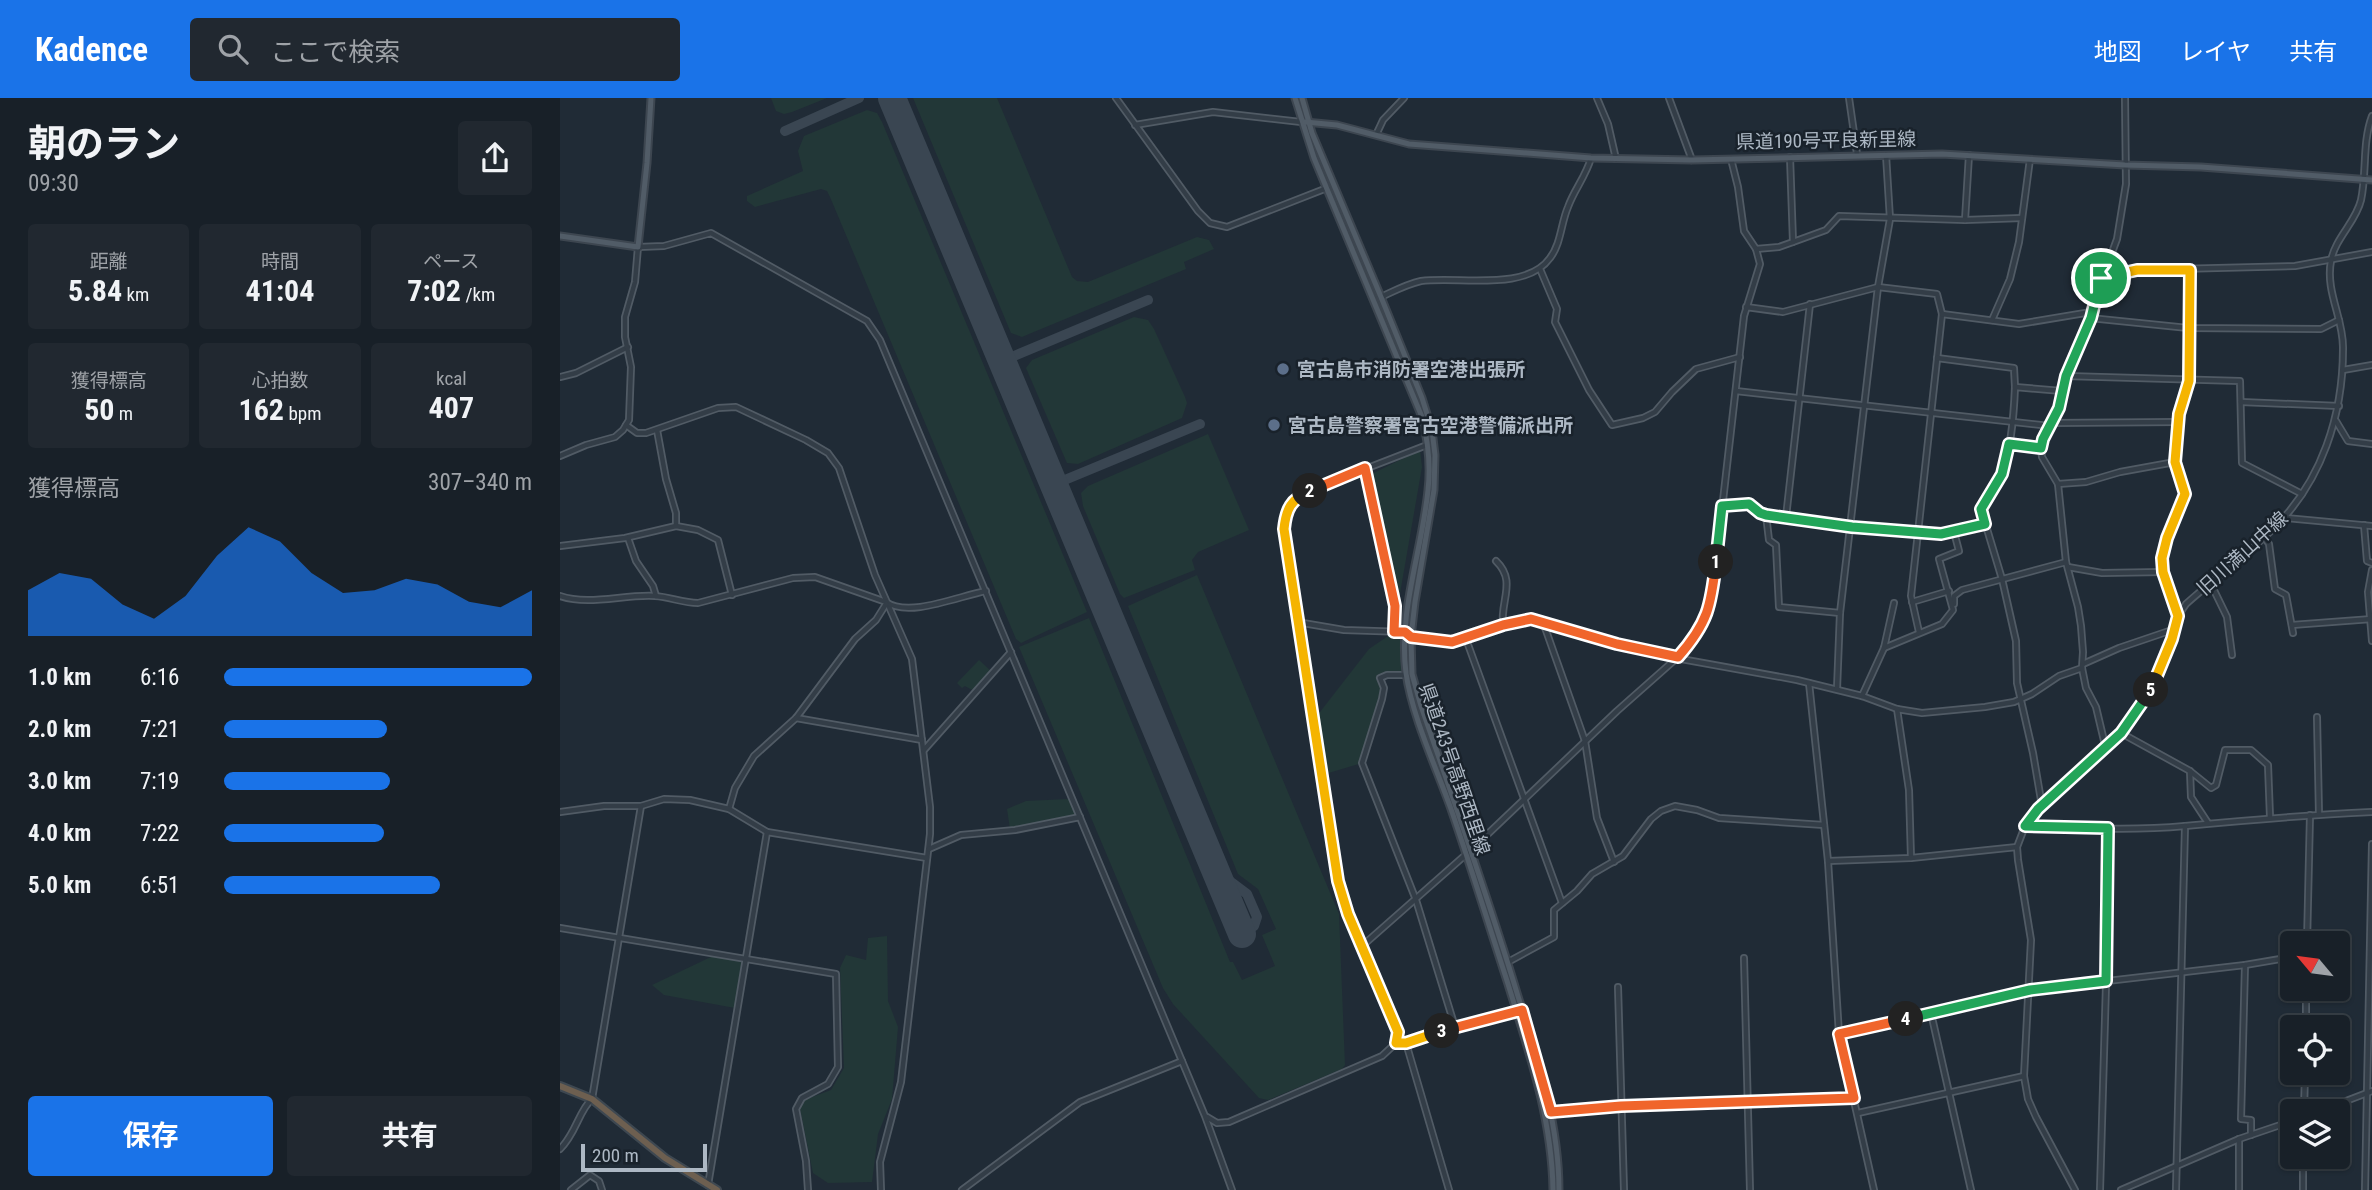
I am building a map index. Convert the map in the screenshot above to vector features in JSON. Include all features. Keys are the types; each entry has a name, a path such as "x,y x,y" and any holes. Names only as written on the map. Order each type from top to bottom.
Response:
{"highway":[{"path":"560,1086 593,1099 665,1158 717,1190"}],"main road":[{"path":"560,236 638,247 651,98"},
{"path":"1295,98 1305,122"},
{"path":"1302,98 1305,122"},
{"name":"県道190号平良新里線","path":"1305,122 1337,125 1409,144 1591,158 1692,160 1857,154 1969,155 2201,167 2372,180"},
{"name":"県道243号高野西里線","path":"1305,122 1327,188 1423,417 1428,445 1428,490 1405,632 1407,675 1419,718 1508,962 1546,1113 1553,1190"},
{"name":"県道243号高野西里線","path":"1305,122 1427,413 1435,455 1434,491 1415,602 1411,664 1416,691 1551,1112 1559,1190"}],"street":[{"path":"1116,98 1204,219 1216,226 1227,228 1242,223 1327,188"},
{"path":"1376,135 1383,120 1404,98"},
{"path":"1597,98 1608,124 1616,159"},
{"path":"1669,98 1692,160"},
{"path":"1849,98 1857,154"},
{"path":"2105,746 2096,707 2086,688 2082,666 2081,626 2067,565 2058,484 2042,457 2041,448 2059,408 2066,376 2091,315 2101,278 2117,239 2126,184 2125,98"},
{"path":"1135,125 1213,112 1305,122"},
{"name":"旧川満山中線","path":"2075,1190 2036,1117 2028,1099 2024,1076 2031,940 2019,870 2018,847 2025,826 2042,806 2121,733 2151,690 2178,616 2186,604 2284,517 2302,494 2316,469 2339,406 2343,370 2344,346 2329,278 2331,261 2335,247 2359,206 2372,116"},
{"path":"1837,690 1840,613 1878,287 1890,219 1886,154"},
{"path":"1965,220 1969,155"},
{"path":"1790,157 1793,242"},
{"path":"1381,298 1423,281 1513,278 1532,274 1540,269 1553,255 1569,204 1591,158"},
{"path":"1361,947 1469,852 1678,657 1700,630 1711,604 1746,307 1760,264 1756,249 1744,231 1731,158"},
{"path":"1992,320 2010,279 2030,159"},
{"path":"1756,249 1779,247 1826,230 1839,216 1965,220 2022,218"},
{"path":"560,456 615,437 626,425 631,404 631,367 625,317 635,282 638,247 664,246 711,233 867,321 880,340 986,591 1205,1116 1232,1190"},
{"path":"2101,278 2137,270 2295,266 2372,252"},
{"path":"1540,269 1557,309 1555,322 1589,390 1612,425 1656,412 1696,369 1740,357"},
{"path":"2178,616 2163,572 2162,558 2185,494 2175,462 2178,422 2189,381 2190,270"},
{"path":"1746,307 1783,312 1878,287 1937,294 1942,314 1917,531 1912,602 1919,632"},
{"path":"1786,517 1810,304"},
{"path":"1942,314 2019,324 2091,315 2188,328 2321,329 2340,320"},
{"path":"560,377 576,373 628,348"},
{"path":"1937,358 2014,368 2012,421 2002,474 1981,509 2002,579 2016,641 2017,683 2042,806"},
{"path":"2343,370 2372,365"},
{"path":"2066,376 2239,381 2242,463 2302,494"},
{"path":"2015,387 2062,391"},
{"path":"1736,391 2051,424 2178,422"},
{"path":"2241,402 2339,406"},
{"path":"626,425 642,434 718,408 736,407 828,453 839,468 886,602 912,659 931,820 901,1082 880,1162 881,1190"},
{"path":"2335,420 2348,441 2372,444"},
{"path":"657,430 677,526"},
{"path":"2009,444 2041,448"},
{"path":"1205,1116 1217,1123 1229,1122 1382,1055 1396,1043 1398,1032 1361,947 1338,881 1297,622 1286,539 1286,512 1292,502 1303,494 1428,445"},
{"path":"2058,484 2086,482 2120,472 2175,462"},
{"path":"1365,468 1395,606 1394,632"},
{"path":"1722,506 1749,504 1766,515 1852,527 1941,534 1985,524"},
{"path":"1766,515 1769,540 1776,545 1779,607 1840,613"},
{"path":"2284,517 2372,526"},
{"path":"560,546 628,538 677,526 698,530 718,540 732,595"},
{"path":"2364,526 2367,561 2372,563"},
{"path":"1953,610 1939,559 1959,551 1954,532"},
{"path":"2264,537 2269,544 2276,589 2286,595 2293,633"},
{"path":"628,538 636,561 653,586 656,596"},
{"path":"1496,561 1508,579 1503,625"},
{"path":"1884,648 1942,624 1953,610 1954,596 1962,590 2002,579 2067,565 2102,573 2163,572"},
{"path":"2372,570 2368,592 2372,640"},
{"path":"560,596 579,599 656,596 684,603 698,603 793,578 814,578 894,607 916,609 986,591"},
{"path":"2210,582 2227,617 2232,655"},
{"path":"1912,602 1949,591"},
{"path":"729,809 735,788 754,756 796,718 855,639 876,620 886,602"},
{"path":"1862,696 1884,648 1894,603"},
{"path":"1297,622 1344,630 1405,632 1411,637 1452,642 1531,619 1617,644 1809,683 1862,696 1898,709 1922,713 1985,707 2022,700 2059,676 2119,648 2175,629"},
{"path":"2292,625 2372,619"},
{"path":"1543,622 1585,741 1597,818 1614,862"},
{"path":"1466,639 1562,903"},
{"path":"924,750 1011,652"},
{"path":"1407,675 1387,675 1380,678 1384,688 1382,699 1362,763 1416,900 1455,1027"},
{"path":"1809,683 1828,861 1839,1034 1874,1190"},
{"path":"1898,709 1909,790 1911,858"},
{"path":"2317,717 2319,814"},
{"path":"796,718 922,740"},
{"path":"2121,733 2190,771 2211,788 2216,785 2225,750 2251,750 2267,765 2270,817"},
{"path":"2190,771 2191,797 2208,823"},
{"path":"560,812 604,806 640,806 664,799 678,799 729,809 767,832 927,858"},
{"path":"560,1149 571,1138 586,1104 593,1099 640,806"},
{"path":"1508,962 1554,937 1554,910 1592,874 1623,856 1651,819 1661,811 1675,806 1719,818 1824,825"},
{"path":"2025,826 2185,826 2270,817 2372,812"},
{"path":"2307,931 2310,815"},
{"path":"928,849 961,835 1015,830 1080,817"},
{"path":"2176,1190 2185,826"},
{"path":"2101,1190 2108,828"},
{"path":"708,1185 767,832"},
{"path":"2365,1190 2372,844"},
{"path":"1828,861 1911,858 2018,847"},
{"path":"560,928 833,973 837,976 837,1071 823,1088 802,1098 796,1109 806,1161 808,1190"},
{"path":"1744,958 1750,1190"},
{"path":"1839,1034 2030,990 2280,959"},
{"path":"2245,965 2241,1119 2251,1120 2251,1135"},
{"path":"1618,987 1624,1190"},
{"path":"1396,1043 1406,1043 1519,1011"},
{"path":"1931,1013 1971,1190"},
{"path":"1406,1043 1449,1190"},
{"path":"962,1190 1080,1102 1182,1061"},
{"path":"1858,1113 2024,1076"},
{"path":"2350,1099 2369,1092"},
{"path":"1551,1112 1621,1106 1854,1098"},
{"path":"2121,1190 2239,1139 2280,1125"},
{"path":"2239,1139 2239,1190"},
{"path":"2303,1169 2303,1190"},
{"path":"570,1190 579,1188 590,1175 599,1181 603,1190"}],"green space":[{"path":"771,98 827,98 784,114 776,111"},
{"path":"913,98 997,98 1072,277 1077,281 1088,282 1197,237 1209,240 1214,249 1184,262 1186,269 1022,337 1011,333"},
{"path":"867,110 877,113 882,122 1087,612 1021,643 1016,639 827,191 821,189 755,207 747,201 747,196 803,171 798,151 804,136"},
{"path":"1134,317 1148,320 1154,329 1187,403 1182,418 1078,464 1067,463 1026,368 1032,360"},
{"path":"1208,434 1249,530 1198,552 1192,560 1195,570 1124,598 1083,506 1081,493 1088,486"},
{"path":"1420,450 1422,467 1398,605 1372,477 1374,473"},
{"path":"1197,575 1339,914 1345,1065 1342,1069 1268,1100 1259,1098 1173,1004 1163,988 1019,647 1089,618 1230,962 1233,962 1242,980 1275,966 1262,935 1276,929 1258,889 1238,874 1128,606"},
{"path":"1394,632 1405,632 1407,675 1387,675 1380,678 1384,688 1362,763 1322,775 1313,721 1369,649"},
{"path":"979,660 992,672 974,691 965,686 962,688 957,683"},
{"path":"1069,799 1076,814 1010,829 1007,809 1026,801"},
{"path":"887,936 888,1001 898,1027 892,1099 878,1134 872,1182 828,1183 813,1173 800,1109 804,1100 831,1090 844,1068 840,968 846,955 866,960 868,938"},
{"path":"715,955 744,960 735,1008 664,995 652,985"}],"taxiway":[{"path":"785,131 859,98"},
{"path":"1002,361 1148,300"},
{"path":"1055,484 1200,424"},
{"path":"1215,870 1247,894 1257,917 1254,926 1246,930 1237,924"}],"runway":[{"path":"892,98 1242,934"}],"place":[{"name":"宮古島市消防署空港出張所","path":"1283,369"},
{"name":"宮古島警察署宮古空港警備派出所","path":"1274,425"}],"route":[{"path":"2137,270 2190,270 2189,381 2179,414 2175,462 2185,494 2162,558 2163,572 2178,616 2172,639 2151,690 2121,733 2038,809 2025,826 2108,828 2106,981 2030,990 1839,1034 1854,1098 1621,1106 1551,1112 1522,1010 1406,1043 1396,1043 1398,1032 1348,914 1338,881 1284,529 1286,512 1292,502 1303,494 1365,468 1395,606 1394,632 1452,642 1531,619 1617,644 1678,657 1707,618 1711,604 1722,506 1749,504 1766,515 1852,527 1941,534 1985,524 1981,509 1997,486 2009,444 2041,448 2045,433 2059,408 2072,359 2091,318 2101,278 2137,270"}]}
